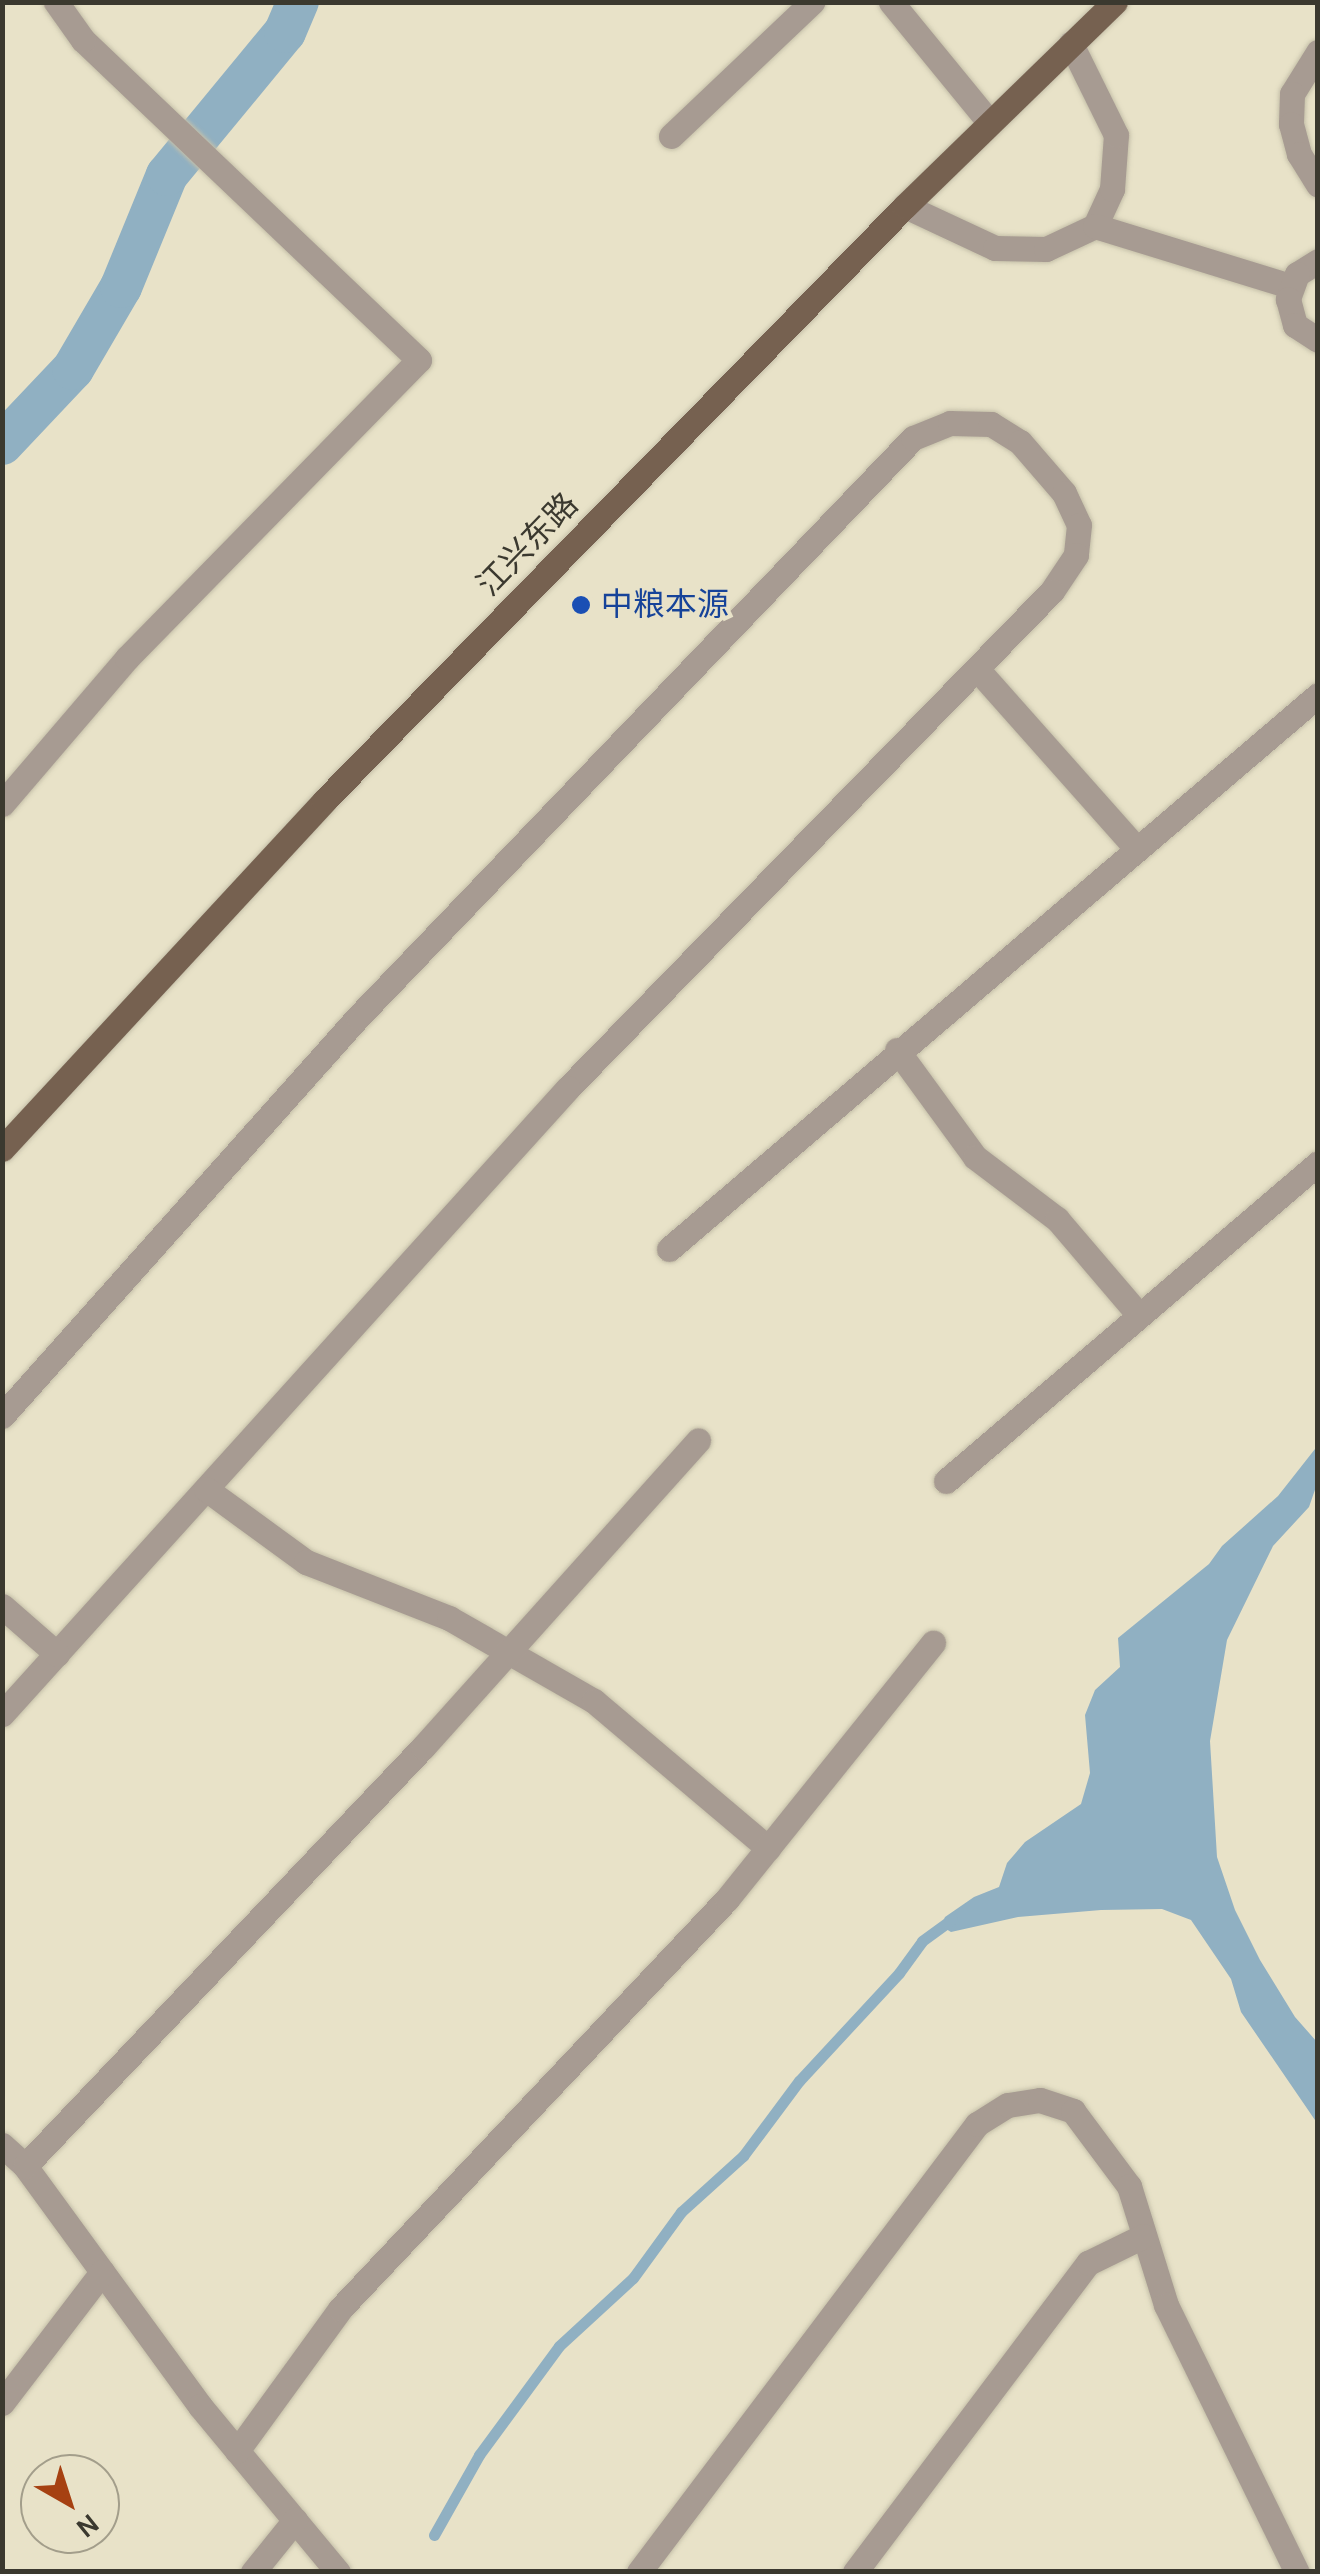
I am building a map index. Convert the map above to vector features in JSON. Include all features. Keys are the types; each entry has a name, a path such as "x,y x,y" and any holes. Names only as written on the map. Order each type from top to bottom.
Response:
{"main road":[{"name":"江兴东路","path":"2,1149 324,801 905,206 1114,2"}],"street":[{"path":"2,804 126,658 419,360 83,40 56,2"},
{"path":"671,136 812,2"},
{"path":"891,2 990,122"},
{"path":"905,206 994,248 1046,249 1095,226 1112,189 1116,135 1072,44"},
{"path":"1318,52 1292,94 1291,124 1299,154 1318,185"},
{"path":"1095,226 1290,286"},
{"path":"1318,261 1296,274 1290,286 1290,313 1296,325 1318,340"},
{"path":"2,1416 358,1017 914,438 950,423 991,424 1020,442 1064,493 1079,525 1076,555 1052,591 568,1088 2,1714"},
{"path":"976,669 1136,848"},
{"path":"669,1249 1318,695"},
{"path":"898,1050 975,1157 1057,1219 1140,1315"},
{"path":"946,1481 1318,1162"},
{"path":"25,2166 508,1652 698,1440"},
{"path":"206,1489 306,1562 449,1618 594,1701 768,1848"},
{"path":"2,1606 57,1654"},
{"path":"237,2451 340,2309 727,1898 933,1643"},
{"path":"639,2572 977,2124 1008,2104 1040,2100 1073,2111 1105,2148 1129,2186 1166,2305 1289,2568"},
{"path":"2,2145 25,2166 237,2451 338,2572"},
{"path":"855,2572 1088,2263 1143,2236"},
{"path":"2,2403 102,2272"},
{"path":"252,2572 295,2520"}],"water":[{"path":"1315,1449 1317,1484 1309,1507 1273,1546 1227,1640 1210,1741 1217,1857 1235,1910 1260,1960 1295,2017 1317,2042 1317,2123 1241,2012 1231,1979 1191,1920 1162,1909 1101,1910 1018,1917 951,1932 941,1926 945,1917 974,1897 999,1887 1007,1863 1025,1842 1081,1804 1090,1773 1085,1715 1095,1690 1120,1667 1118,1638 1209,1564 1222,1546 1278,1496"}],"waterway":[{"path":"2,444 73,369 121,287 167,175 285,32 298,2"},
{"path":"434,2535 479,2455 559,2346 633,2278 681,2212 743,2156 799,2081 899,1973 922,1941 952,1919"}],"place":[{"name":"中粮本源","path":"581,605"}]}
